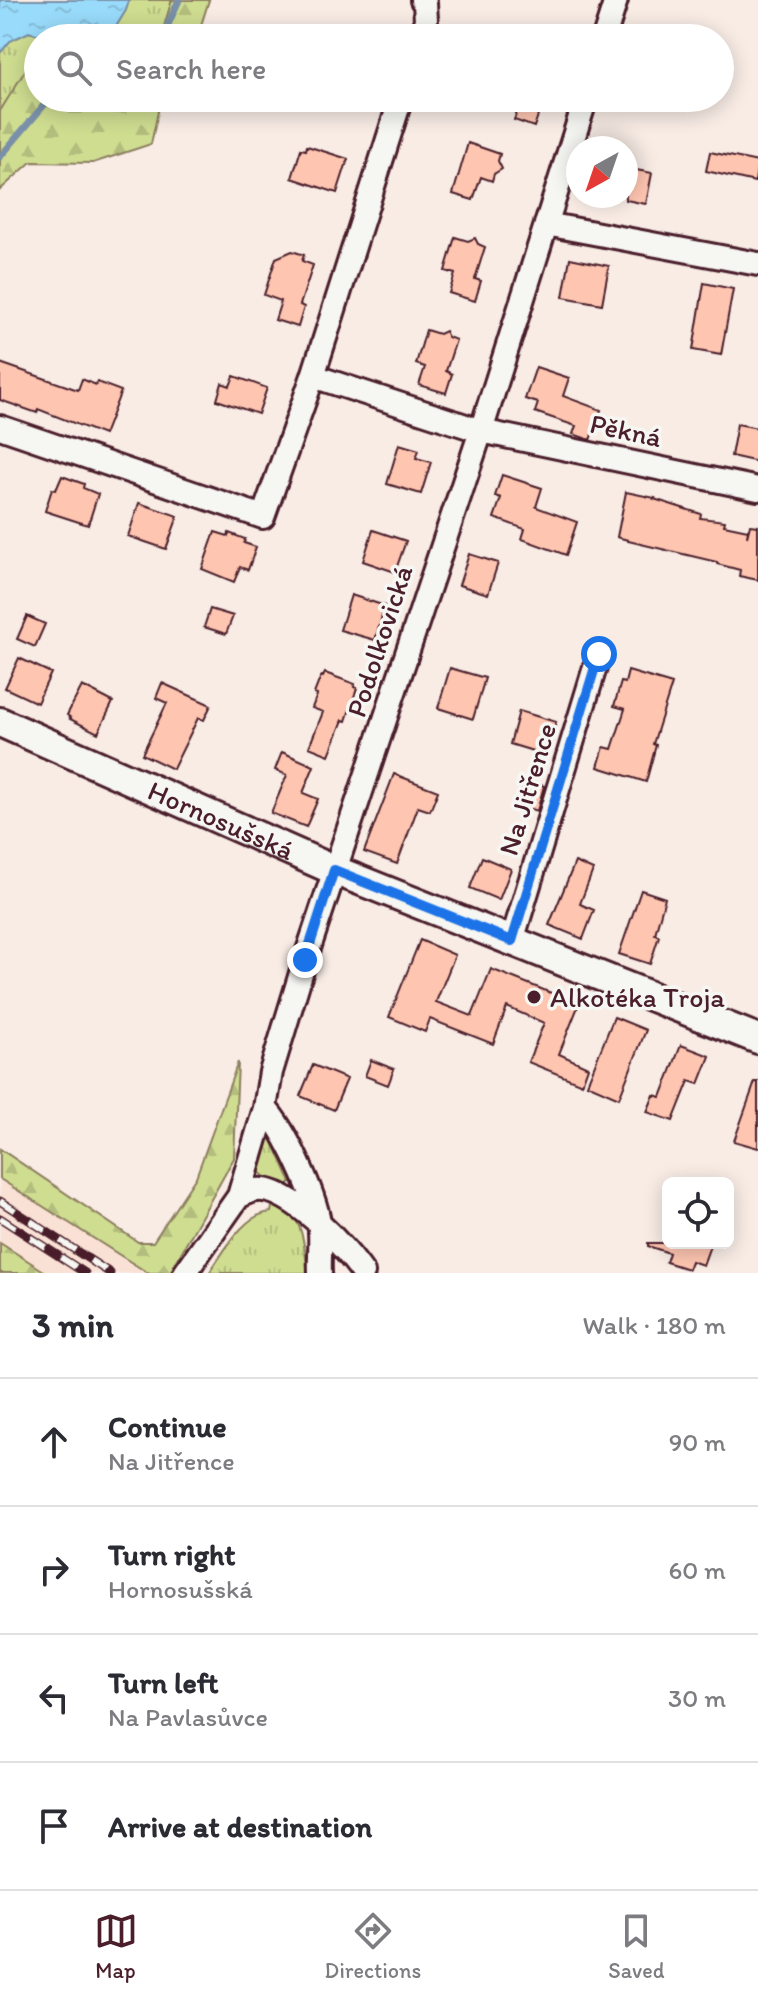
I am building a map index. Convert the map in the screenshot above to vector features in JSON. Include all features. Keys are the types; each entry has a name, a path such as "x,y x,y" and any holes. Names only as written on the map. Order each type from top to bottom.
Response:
{"street":[{"path":"422,0 425,3 425,24"},
{"path":"608,24 616,0"},
{"path":"0,427 263,517 313,376 397,112"},
{"name":"Podolkovická","path":"185,1273 239,1196 265,1108 271,1072 334,870 481,431 582,112"},
{"path":"546,224 758,264"},
{"path":"313,376 481,431"},
{"name":"Pěkná","path":"481,431 758,489"},
{"name":"Na Jitřence","path":"512,941 599,654"},
{"name":"Hornosušská","path":"0,722 334,870 758,1039"},
{"path":"265,1108 276,1120 304,1176 319,1223 320,1273"},
{"path":"239,1196 259,1189 284,1197 319,1223 348,1251 363,1273"}],"shaded area":[{"path":"0,1179 148,1273 47,1273 0,1243"}],"green space":[{"path":"129,0 172,0 165,24 118,24"},
{"path":"172,0 209,0 201,24 165,24"},
{"path":"24,34 24,76 0,111 0,53 10,41"},
{"path":"24,72 24,112 158,112 151,144 93,163 31,162 0,190 0,111"},
{"path":"238,1062 234,1158 170,1273 148,1273 0,1179 0,1149 138,1242 153,1242 196,1177"},
{"path":"268,1136 291,1182 288,1185 265,1177 258,1171"},
{"path":"275,1206 285,1209 298,1223 308,1273 209,1273 243,1227 261,1214 271,1212"},
{"path":"0,1243 47,1273 0,1273"}],"water":[{"path":"0,0 129,0 118,24 24,24 24,34 10,41 0,53"}],"building":[{"path":"517,112 539,112 534,127 514,120"},
{"path":"468,143 500,154 498,161 502,169 494,174 492,181 481,177 473,200 453,194"},
{"path":"307,146 348,159 337,193 292,178 301,149 306,150"},
{"path":"710,152 758,162 755,182 706,171"},
{"path":"638,170 652,173 646,204 638,202"},
{"path":"455,237 468,241 475,238 478,244 485,247 475,279 481,281 475,301 449,293 455,274 445,271"},
{"path":"292,251 304,255 302,261 313,265 300,305 304,307 298,327 275,320 281,301 264,295 276,258"},
{"path":"570,258 609,266 602,304 563,297"},
{"path":"704,283 733,289 721,355 693,350"},
{"path":"426,330 439,334 445,331 448,337 456,340 446,371 452,374 446,393 419,385 425,367 416,364"},
{"path":"0,363 78,390 82,379 121,391 104,435 38,409 37,413 0,400"},
{"path":"536,367 569,378 563,396 601,410 590,440 573,434 576,426 535,412 538,403 525,399"},
{"path":"234,376 267,388 258,414 217,400 222,383 230,386"},
{"path":"737,424 758,428 758,462 731,456"},
{"path":"399,444 419,450 416,458 431,462 421,494 387,484"},
{"path":"502,475 542,488 536,507 577,522 566,555 522,539 525,529 494,518 501,498 495,496"},
{"path":"62,476 84,484 83,488 98,494 88,525 45,511 52,489 56,490"},
{"path":"626,492 655,498 701,514 700,518 725,521 724,525 748,530 747,537 750,525 758,526 758,580 739,576 740,570 717,562 617,537"},
{"path":"139,503 178,516 166,549 128,536"},
{"path":"373,530 406,541 395,572 363,561"},
{"path":"215,532 228,536 229,533 256,547 248,570 240,567 234,582 202,569"},
{"path":"469,554 498,563 488,594 459,585"},
{"path":"351,595 385,606 375,640 340,630"},
{"path":"210,609 233,616 226,634 204,627"},
{"path":"27,616 45,624 35,647 17,639"},
{"path":"19,658 51,673 37,703 5,688"},
{"path":"450,668 485,678 473,719 438,708"},
{"path":"628,671 672,684 653,744 656,745 646,782 598,767 604,747 612,749 625,709 614,706 621,682 625,683"},
{"path":"325,673 355,684 357,688 346,721 343,720 329,755 309,747 323,712 312,708 317,695 314,694"},
{"path":"162,683 211,705 204,720 198,718 173,769 142,754 167,703 156,698"},
{"path":"82,686 113,702 98,733 67,715"},
{"path":"519,711 556,722 546,755 510,744"},
{"path":"282,752 314,766 303,793 318,799 306,827 271,813 287,775 275,770"},
{"path":"394,774 438,791 430,811 418,807 397,864 364,852"},
{"path":"526,780 544,786 537,811 517,805"},
{"path":"482,857 511,869 499,900 470,888"},
{"path":"575,862 593,870 580,904 594,910 583,939 549,925"},
{"path":"641,890 665,898 655,934 659,936 650,964 619,954"},
{"path":"420,940 455,955 436,1002 472,1016 491,969 579,1004 559,1054 588,1067 582,1084 528,1062 544,1023 507,1007 493,1044 430,1019 425,1032 389,1017"},
{"path":"614,1017 646,1030 619,1098 587,1084"},
{"path":"681,1045 710,1056 699,1084 689,1081 673,1121 647,1112 654,1095 661,1097"},
{"path":"371,1060 394,1069 388,1085 365,1076"},
{"path":"313,1065 347,1079 334,1110 300,1096"},
{"path":"755,1082 758,1082 758,1148 734,1141"},
{"path":"648,1243 662,1243 662,1249 709,1249 703,1265 691,1261 688,1269 666,1262 669,1253 648,1246"}],"waterway":[{"path":"168,24 179,0"},
{"path":"0,157 38,112"}],"railway":[{"path":"0,1201 110,1273"},
{"path":"0,1218 85,1273"}],"place":[{"name":"Alkotéka Troja","path":"534,997"}],"route":[{"path":"305,960 334,870 512,941 599,654"}]}
